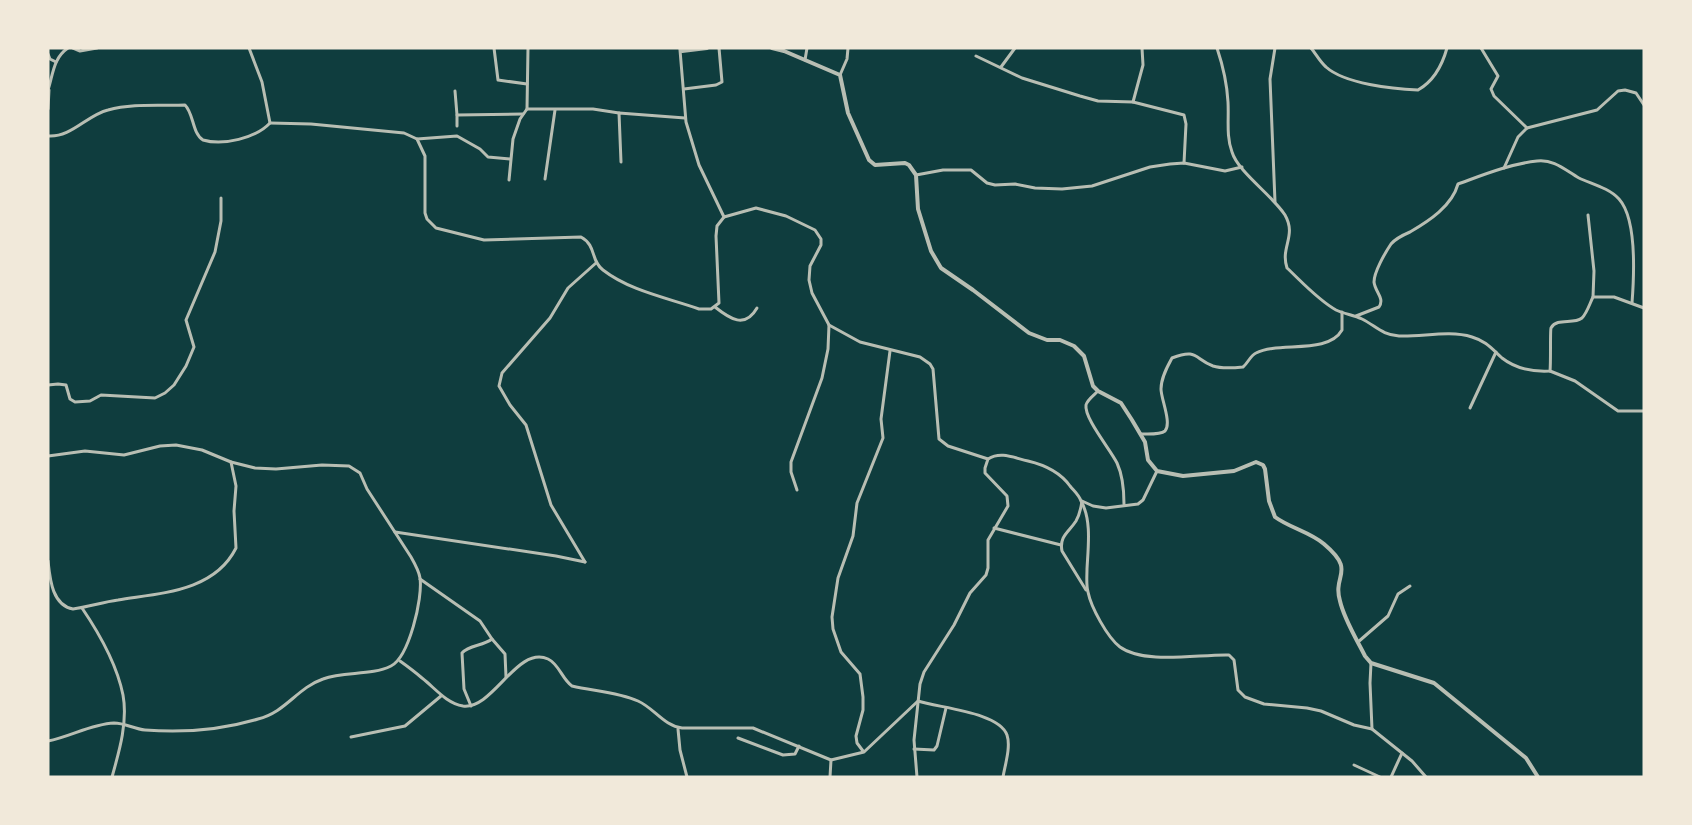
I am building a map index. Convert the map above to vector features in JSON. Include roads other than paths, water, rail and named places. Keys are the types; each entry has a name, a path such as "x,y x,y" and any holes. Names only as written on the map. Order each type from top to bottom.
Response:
{"street":[{"path":"48,110 48,90 55,63 68,48"},
{"path":"74,48 80,51 97,48"},
{"path":"249,48 262,82 270,123"},
{"path":"494,48 498,80 526,84"},
{"path":"509,180 515,133 527,109 528,48"},
{"path":"680,48 682,51 707,48"},
{"path":"680,48 685,118 699,165 724,217"},
{"path":"684,89 720,84 722,79 719,48"},
{"path":"772,48 784,49 840,75"},
{"path":"805,60 807,48"},
{"path":"848,48 847,59 840,75 848,113 871,163 909,165 916,175 918,209 931,251 941,268 1029,333 1047,340 1060,340 1074,346 1084,356 1093,386 1121,403 1142,435 1148,460 1157,471 1182,476 1234,471 1256,462 1263,465 1269,501 1275,518 1323,543 1341,564 1343,570 1338,592 1340,602 1358,642 1371,663 1434,683 1526,759 1538,777"},
{"path":"1001,67 1015,48"},
{"path":"1133,102 1143,65 1142,48"},
{"path":"1217,48 1226,82 1230,146 1233,156 1284,215 1290,232 1284,252 1287,268 1319,297 1341,312 1356,316 1379,332 1404,336 1464,335 1482,341 1504,359 1525,370 1550,371 1575,381 1618,411 1644,411"},
{"path":"1275,48 1270,79 1275,203"},
{"path":"1311,48 1324,66 1335,74 1368,83 1418,90 1432,80 1439,70 1447,48"},
{"path":"1481,48 1498,76 1491,89 1494,96 1527,128"},
{"path":"48,52 50,59 55,63"},
{"path":"976,56 1022,78 1080,96 1098,101 1133,102 1184,115 1186,124 1184,163"},
{"path":"455,91 457,126"},
{"path":"1504,168 1518,137 1527,128 1597,110 1618,91 1636,93 1644,105"},
{"path":"48,136 69,132 97,114 117,107 186,105 197,135 207,142 233,140 262,130 270,123 311,124 404,133 417,139 457,136 480,149 488,157 510,159"},
{"path":"527,109 593,109 685,118"},
{"path":"545,178 555,110"},
{"path":"619,113 621,162"},
{"path":"457,115 523,114"},
{"path":"417,139 424,156 425,213 430,224 436,228 484,240 581,237 591,245 596,263 611,276 624,283 699,309 711,309 719,303 716,236 719,222 724,217 748,209 768,210 815,230 821,239 821,245 810,266 809,280 812,293 829,325 860,342 920,357 930,363 933,369 940,442 988,459"},
{"path":"1356,316 1379,307 1381,304 1382,300 1375,288 1374,276 1390,245 1421,225 1450,202 1455,196 1458,184 1504,168 1538,161 1553,162 1582,179 1608,190 1620,199 1630,227 1635,265 1632,303"},
{"path":"916,175 943,170 971,170 987,183 995,185 1015,184 1035,188 1062,189 1092,186 1150,167 1184,163 1216,170 1232,170 1242,167"},
{"path":"48,385 66,385 70,399 75,402 90,401 101,395 155,398 174,385 194,347 186,320 215,252 221,221 221,198"},
{"path":"1550,371 1552,326 1555,323 1577,320 1584,316 1593,297 1594,271 1588,215"},
{"path":"393,531 585,562 551,505 526,425 499,386 502,373 550,318 568,288 596,263"},
{"path":"1593,297 1614,297 1644,308"},
{"path":"716,307 730,319 735,320 747,319 757,308"},
{"path":"1142,435 1162,433 1167,426 1161,391 1172,358 1195,354 1210,365 1219,368 1243,367 1258,352 1315,346 1336,337 1342,330 1341,312"},
{"path":"797,490 791,472 791,462 822,378 828,349 829,325"},
{"path":"864,752 857,743 856,736 863,711 860,674 841,652 833,629 832,617 838,578 853,536 857,502 883,438 881,418 890,351"},
{"path":"1470,408 1496,352"},
{"path":"1098,391 1086,402 1086,408 1090,420 1120,470 1124,504"},
{"path":"48,456 84,451 124,455 160,446 176,445 202,450 231,462 255,468 340,465 356,469 411,557 420,579 413,626 399,661 389,667 316,681 272,715 233,726 189,731 143,730 116,723 94,726 48,741"},
{"path":"917,777 914,749 920,684 928,663 954,625 970,593 986,575 988,540 1006,511 1008,501 1004,492 985,473 988,459 994,456 1009,456 1043,465 1062,477 1082,501 1087,517 1087,591"},
{"path":"48,561 51,580 59,602 65,607 82,608 198,584 217,571 234,554 237,543 234,519 236,486 231,462"},
{"path":"1082,501 1106,508 1138,504 1143,500 1157,471"},
{"path":"1082,501 1079,514 1062,538 1061,545 1098,615 1118,645 1126,650 1170,657 1229,655 1234,660 1238,690 1245,697 1264,704 1314,710 1354,725 1372,729 1402,753 1426,777"},
{"path":"994,528 1061,545"},
{"path":"420,579 480,621 505,654 506,677"},
{"path":"1358,642 1388,616 1398,594 1410,586"},
{"path":"82,608 97,631 121,689 124,724 112,777"},
{"path":"471,706 464,689 462,653 466,649 492,639"},
{"path":"399,661 422,677 441,696 462,706 471,706 481,702 506,677 530,660 539,657 547,658 554,663 565,681 572,686 640,701 673,727 753,728 831,760 864,752 918,701"},
{"path":"1371,663 1372,729"},
{"path":"351,738 405,726 441,696"},
{"path":"918,701 984,717 999,725 1006,733 1008,742 1003,777"},
{"path":"914,749 934,750 946,708"},
{"path":"678,728 680,750 687,777"},
{"path":"738,738 783,755 795,754 799,746"},
{"path":"1390,777 1402,753"},
{"path":"830,777 831,760"},
{"path":"1354,765 1380,777"}]}
